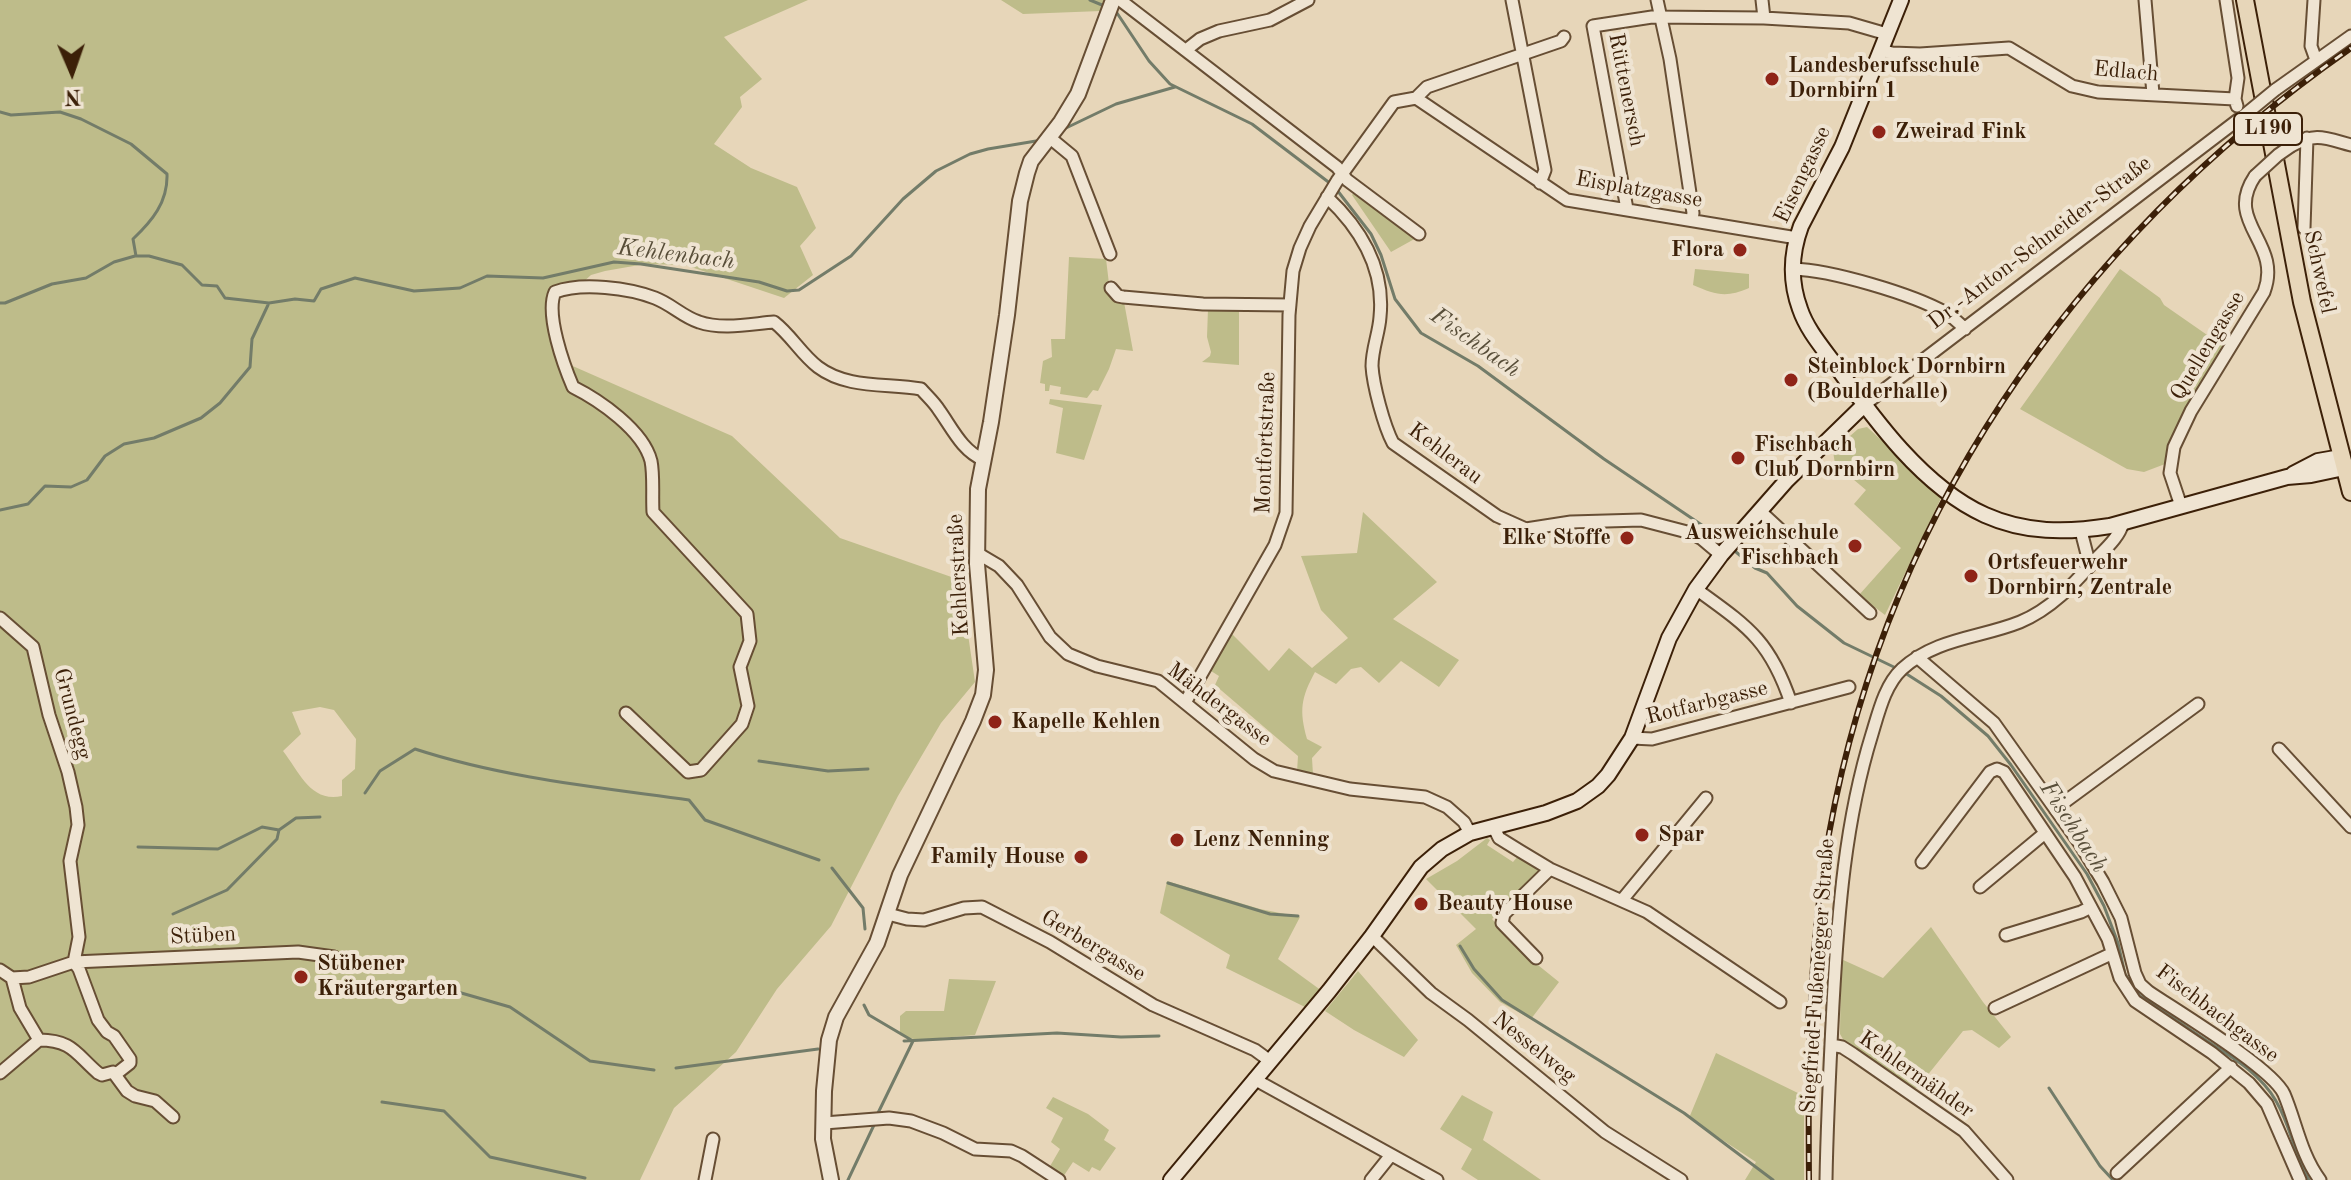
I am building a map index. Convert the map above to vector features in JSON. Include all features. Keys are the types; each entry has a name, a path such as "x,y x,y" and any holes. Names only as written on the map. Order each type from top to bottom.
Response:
{"main road":[{"name":"Kehlerstraße","path":"831,1180 823,1139 827,1053 832,1029 843,1002 877,943 900,875 983,695 986,670 977,553 978,489 1007,315 1020,201 1031,161 1078,94 1113,0"},
{"name":"Eisengasse","path":"1901,0 1842,147 1797,238 1793,269 1800,312 1811,332 1864,405 1924,471 1970,508 2017,526 2047,531 2081,531 2123,523 2287,477 2318,461 2347,462"},
{"name":"Schwefel","path":"2245,0 2302,302 2347,462"},
{"name":"Dr.-Anton-Schneider-Straße","path":"1171,1180 1372,936 1421,867 1442,849 1470,833 1546,813 1577,801 1608,775 1632,738 1669,638 1696,589 1721,555 1787,480 1864,405"},
{"name":"L190","path":"2347,462 2351,492"}],"street":[{"path":"1120,0 1337,167 1339,177 1419,234"},
{"path":"1186,50 1200,39 1219,31 1270,20 1307,0"},
{"path":"1512,0 1545,170 1540,183"},
{"path":"1657,0 1674,91 1692,219"},
{"path":"1762,0 1764,18"},
{"path":"2145,0 2153,94"},
{"path":"2226,0 2238,78 2235,99 2246,114"},
{"path":"2314,0 2311,46 2316,60"},
{"path":"1661,17 1849,23 1887,34"},
{"name":"Rüttenersch","path":"1627,209 1593,26 1661,17"},
{"name":"Dr.-Anton-Schneider-Straße","path":"1864,405 2275,90 2351,36"},
{"name":"Montfortstraße","path":"1186,701 1275,545 1282,526 1287,508 1287,409 1293,271 1300,248 1328,195 1394,102 1411,98 1427,87 1561,41 1564,37"},
{"name":"Edlach","path":"1881,50 1920,54 2009,48 2072,86 2098,92 2235,99"},
{"name":"Eisplatzgasse","path":"1411,98 1567,200 1797,238"},
{"path":"1049,137 1072,156 1110,254"},
{"path":"2304,228 2307,138 2328,138 2351,145"},
{"name":"Quellengasse","path":"2181,506 2170,473 2174,447 2191,411 2268,282 2268,260 2245,209 2248,186 2278,155 2307,138"},
{"name":"Kehlerau","path":"1328,195 1363,239 1378,277 1380,317 1372,367 1386,431 1393,443 1497,516 1526,529 1571,522 1641,520 1691,533 1721,555"},
{"path":"1793,269 1814,271 1897,293 1943,311 1965,329"},
{"path":"1111,288 1123,297 1203,304 1290,305"},
{"path":"626,713 688,772 701,770 742,724 748,706 740,667 750,641 747,614 653,512 651,459 639,440 614,411 573,387 566,372 551,303 555,292 567,289 623,290 655,298 701,323 718,326 774,322 818,367 836,378 921,389 938,407 952,431 976,457 984,460"},
{"path":"1760,511 1870,613"},
{"name":"Siegfried-Fußenegger Straße","path":"1826,1180 1837,938 1849,831 1868,745 1884,698 1900,671 1917,657 1938,646 2016,623 2047,608 2065,594 2115,539 2123,523"},
{"path":"2101,527 2105,549"},
{"path":"2081,531 2090,566"},
{"name":"Mähdergasse","path":"977,553 999,566 1017,585 1055,645 1097,666 1158,681 1254,759 1274,771 1350,789 1425,797 1447,807 1464,822 1470,833"},
{"name":"Rotfarbgasse","path":"1696,589 1746,625 1759,640 1782,677 1791,703"},
{"name":"Grundegg","path":"0,618 33,647 76,807 78,825 70,861 79,937 74,962"},
{"name":"Fischbachgasse","path":"1917,657 1994,723 2055,809 2103,882 2111,922 2129,954 2140,984 2259,1066 2320,1180"},
{"name":"Rotfarbgasse","path":"1632,738 1652,739 1849,687"},
{"path":"2055,809 2198,704"},
{"path":"2279,749 2351,827"},
{"name":"Fischbachgasse","path":"1922,862 1990,772 1997,769 2004,772 2075,877 2091,907 2111,922"},
{"path":"1622,900 1706,798"},
{"path":"1493,826 1499,838 1550,869 1657,919 1780,1002"},
{"path":"1980,887 2045,833"},
{"path":"1536,958 1502,923 1504,914 1550,869"},
{"name":"Gerbergasse","path":"888,914 924,920 964,908 982,907 1050,942 1153,1005 1255,1050 1270,1061"},
{"path":"2006,935 2091,907"},
{"name":"Fischbachgasse","path":"2111,922 2108,939 2111,954 2120,978 2135,1001 2231,1067 2249,1083 2275,1098 2300,1180"},
{"name":"Nesselweg","path":"1372,936 1431,993 1605,1132 1681,1180"},
{"name":"Stüben","path":"12,978 29,977 74,962 298,952 334,957"},
{"path":"1995,1008 2111,954"},
{"path":"74,962 98,1020 130,1059 130,1063 116,1074"},
{"path":"0,970 12,978 20,1008 39,1040"},
{"path":"0,1073 39,1040 53,1040 69,1045 98,1073 113,1072 127,1091 155,1101 173,1117"},
{"name":"Kehlermähder","path":"1831,1045 1842,1047 1964,1131 2007,1180"},
{"path":"2117,1173 2231,1067"},
{"path":"1254,1079 1437,1180"},
{"path":"824,1123 899,1118 943,1133 981,1151 1011,1151 1059,1180"},
{"path":"705,1180 713,1139"},
{"path":"1371,1180 1391,1155"}],"shaded area":[{"path":"0,0 808,0 724,37 762,79 740,97 742,107 714,144 751,168 797,187 816,228 800,246 813,275 784,298 685,265 645,264 591,275 580,285 555,287 546,296 559,360 732,436 840,538 960,580 975,682 941,723 898,796 831,926 777,989 736,1052 674,1108 640,1180 0,1180","holes":["320,707 334,710 356,739 355,769 342,780 342,796 331,797 314,791 283,751 301,734 292,712"]},
{"path":"1001,0 1105,0 1101,11 1023,14"},
{"path":"1356,190 1418,237 1391,252 1352,195"},
{"path":"1069,257 1106,259 1110,292 1124,302 1133,351 1116,349 1098,391 1093,390 1087,398 1060,394 1061,387 1050,385 1049,391 1045,391 1045,384 1040,383 1043,361 1052,357 1051,339 1065,339"},
{"path":"1695,269 1749,274 1749,288 1727,294 1708,291 1693,285"},
{"path":"2120,269 2160,298 2164,305 2223,346 2182,418 2165,464 2144,472 2127,469 2020,409"},
{"path":"1239,308 1239,365 1202,362 1211,352 1207,337 1208,309"},
{"path":"1050,399 1102,405 1084,460 1056,453 1063,408 1049,404"},
{"path":"1867,427 1942,496 1885,615 1859,595 1901,548 1854,504 1866,490 1835,464 1833,451 1858,429"},
{"path":"1363,512 1437,582 1393,619 1459,660 1439,687 1401,661 1379,683 1361,667 1351,669 1336,684 1315,672 1304,697 1303,720 1307,739 1322,747 1312,758 1313,775 1297,772 1298,756 1215,685 1219,676 1211,671 1231,633 1269,671 1289,648 1312,668 1348,638 1321,610 1301,556 1357,553"},
{"path":"1487,838 1490,840 1487,845 1513,862 1519,855 1539,872 1531,884 1492,919 1528,957 1559,982 1531,1019 1500,1002 1472,973 1456,945 1476,929 1426,879"},
{"path":"1167,881 1260,909 1300,917 1278,959 1322,991 1307,1008 1226,968 1230,955 1160,913"},
{"path":"1931,927 2011,1037 1999,1048 1972,1030 1963,1031 1922,1082 1916,1088 1909,1089 1844,1041 1840,1034 1841,959 1883,978"},
{"path":"1358,971 1418,1040 1404,1057 1325,1011"},
{"path":"949,979 996,981 975,1035 917,1040 900,1035 900,1016 906,1011 944,1011"},
{"path":"1716,1053 1804,1096 1804,1180 1745,1180 1756,1162 1689,1118"},
{"path":"1462,1095 1493,1112 1483,1140 1541,1180 1478,1180 1461,1169 1472,1149 1440,1129"},
{"path":"1053,1097 1088,1114 1109,1130 1104,1140 1116,1148 1100,1171 1092,1167 1089,1172 1073,1162 1063,1177 1049,1168 1060,1149 1051,1142 1063,1118 1046,1108"}],"waterway":[{"name":"Fischbach","path":"1090,0 1102,5"},
{"name":"Fischbach","path":"1117,13 1149,61 1170,84 1252,124 1331,184"},
{"name":"Kehlenbach","path":"1066,128 1116,104 1175,87"},
{"name":"Kehlenbach","path":"0,112 11,115 60,112 131,144 167,174 165,193 158,210 133,239 136,256 149,256 182,265 202,285 217,286 225,298 269,303 295,299 314,301 321,289 355,278 414,291 460,288 487,276 543,278 614,262 759,282 787,291 799,290 851,256 903,199 936,171 970,154 1036,141"},
{"name":"Fischbach","path":"1337,190 1371,234 1395,299 1421,333 1478,366 1604,459 1721,538"},
{"path":"0,303 52,284 86,278 114,262 135,256"},
{"path":"0,510 28,504 45,486 71,487 87,480 105,456 124,444 154,438 201,418 220,403 250,367 252,339 268,305"},
{"name":"Fischbach","path":"1736,552 1755,568 1767,573 1797,606 1844,643 1898,669"},
{"name":"Fischbach","path":"1905,673 1941,696 1988,736 2087,874 2104,906 2118,943 2125,974 2140,996 2261,1081 2281,1111 2309,1180"},
{"path":"365,793 380,771 415,749 516,774 689,800 705,820 819,860"},
{"path":"759,761 828,771 868,769"},
{"path":"173,914 227,890 277,839 279,830 296,818 320,817"},
{"path":"138,847 218,849 262,827 279,830"},
{"path":"832,868 863,908 865,929"},
{"path":"1168,883 1270,914 1298,916"},
{"path":"1460,946 1474,969 1502,1000 1684,1113 1773,1180"},
{"path":"430,984 510,1007 590,1061 654,1070"},
{"path":"864,1005 869,1015 913,1041 878,1113"},
{"path":"904,1041 1057,1033 1159,1036"},
{"path":"676,1068 818,1049"},
{"path":"2049,1088 2100,1166 2113,1180"},
{"path":"382,1102 444,1111 490,1157 585,1178"},
{"path":"848,1180 874,1125"}],"railway":[{"path":"1809,1180 1812,982 1824,864 1850,739 1889,620 1940,508 2003,401 2076,302 2159,210 2251,125 2351,48"}],"place":[{"name":"Landesberufsschule Dornbirn 1","path":"1772,79"},
{"name":"Zweirad Fink","path":"1879,132"},
{"name":"Flora","path":"1740,250"},
{"name":"Steinblock Dornbirn (Boulderhalle)","path":"1791,380"},
{"name":"Fischbach Club Dornbirn","path":"1738,458"},
{"name":"Elke Stoffe","path":"1627,538"},
{"name":"Ausweichschule Fischbach","path":"1855,546"},
{"name":"Ortsfeuerwehr Dornbirn, Zentrale","path":"1971,576"},
{"name":"Kapelle Kehlen","path":"995,722"},
{"name":"Spar","path":"1642,835"},
{"name":"Lenz Nenning","path":"1177,840"},
{"name":"Family House","path":"1081,857"},
{"name":"Beauty House","path":"1421,904"},
{"name":"Stübener Kräutergarten","path":"301,977"}]}
